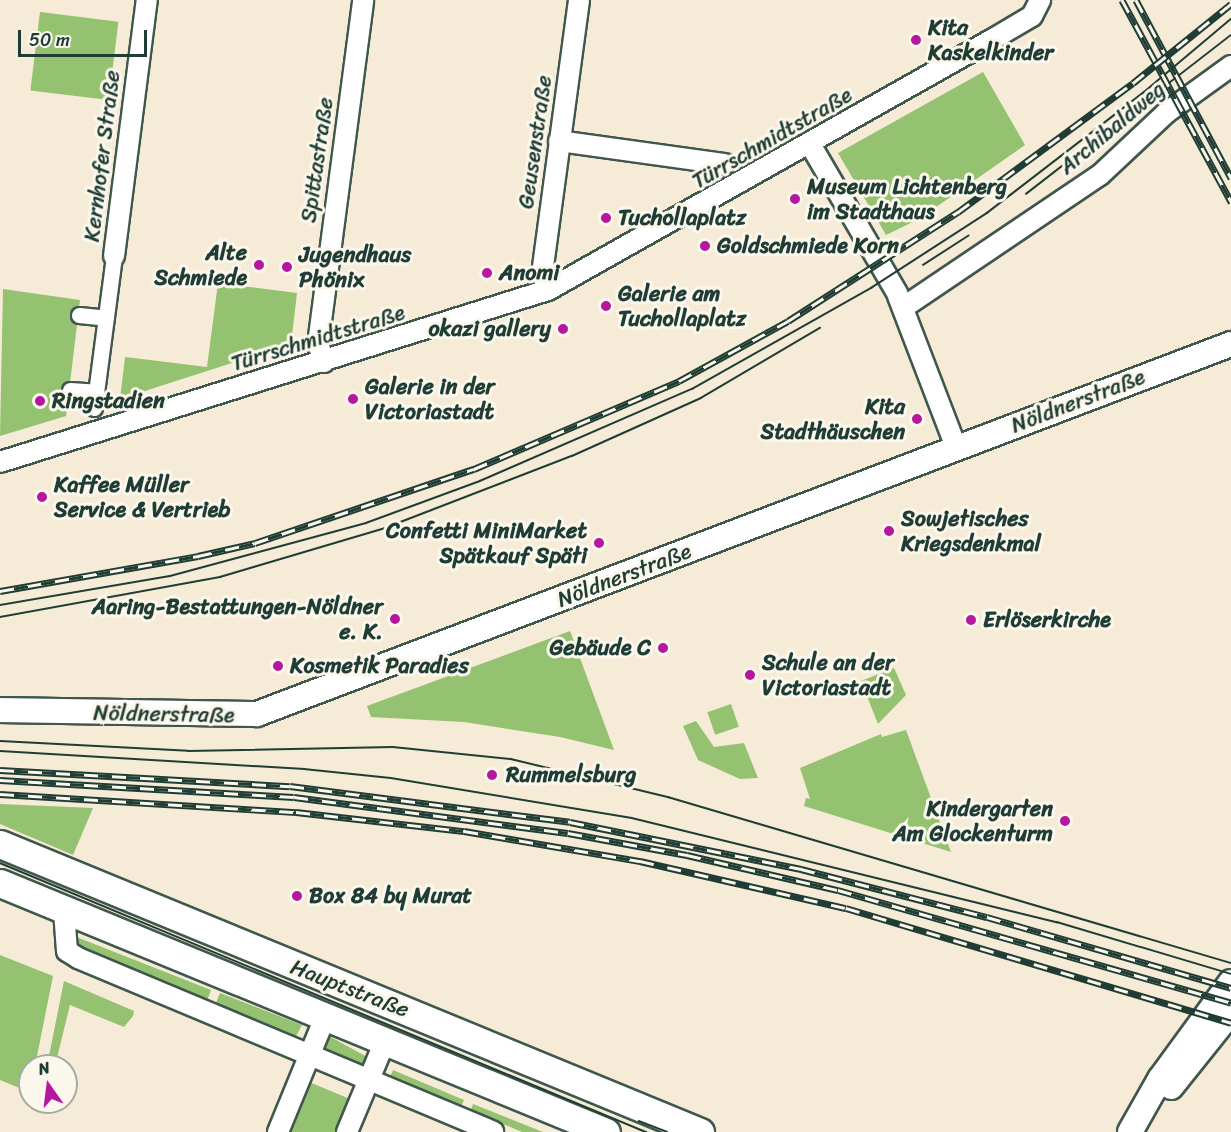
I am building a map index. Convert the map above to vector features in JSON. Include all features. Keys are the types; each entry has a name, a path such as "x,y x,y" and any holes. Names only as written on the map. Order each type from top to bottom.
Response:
{"main road":[{"name":"Hauptstraße","path":"0,844 700,1132"},
{"name":"Hauptstraße","path":"0,883 606,1132"}],"street":[{"name":"Kernhofer Straße","path":"70,390 95,400 147,0"},
{"name":"Spittastraße","path":"324,362 318,344 363,0"},
{"name":"Geusenstraße","path":"548,290 542,274 579,0"},
{"name":"Türrschmidtstraße","path":"0,462 548,290 810,144 1032,16 1040,0"},
{"name":"Archibaldweg","path":"900,299 1100,175 1126,154 1166,113 1231,66"},
{"path":"560,141 724,164"},
{"path":"810,144 900,299 956,447"},
{"path":"79,315 106,318"},
{"name":"Nöldnerstraße","path":"0,710 257,714 1231,344"},
{"path":"64,911 67,951 168,997 493,1132"},
{"path":"1130,1132 1144,1112 1160,1079 1231,982"},
{"path":"1144,1112 1178,1079 1231,1012"},
{"name":"Hauptstraße","path":"278,1132 326,1016"},
{"name":"Hauptstraße","path":"347,1132 385,1041"}],"green space":[{"path":"40,12 118,22 109,100 30,90"},
{"path":"983,72 1025,145 919,219 886,235 838,153"},
{"path":"218,283 297,293 291,344 120,399 125,357 207,367"},
{"path":"3,289 80,300 66,416 0,436"},
{"path":"570,631 614,750 560,737 464,722 371,717 367,706"},
{"path":"894,668 906,695 878,724 861,681"},
{"path":"731,704 739,727 715,735 707,712"},
{"path":"696,721 714,747 744,743 758,778 740,779 698,760 683,726"},
{"path":"906,730 951,852 804,806 806,798 810,799 800,768 881,734 882,737"},
{"path":"0,804 93,808 73,855 0,824"},
{"path":"74,936 211,990 205,1006 201,999 80,951"},
{"path":"0,955 53,976 37,1054 18,1054 18,1087 0,1080"},
{"path":"64,981 134,1011 133,1016 124,1027 70,1005 58,1054 49,1054"},
{"path":"220,993 302,1025 293,1042 289,1035 219,1007 213,1010"},
{"path":"327,1035 369,1058 366,1063 356,1068 324,1051"},
{"path":"393,1070 464,1100 459,1111 448,1101 408,1084 406,1088 388,1082"},
{"path":"309,1082 350,1099 336,1132 289,1132"},
{"path":"473,1104 543,1132 522,1132 482,1115 479,1118 469,1115"}],"tram line":[{"path":"0,605 170,576 366,523 480,481 692,389 871,288 987,213 1144,92 1231,19"},
{"path":"1026,194 1231,35"},
{"path":"923,265 968,236"},
{"path":"0,617 220,577 385,528 572,456 701,398 820,328"},
{"path":"0,741 188,751 393,747 511,759 668,797 1231,963"},
{"path":"0,751 304,769 391,778 632,818 1057,922 1231,974"},
{"path":"0,863 646,1132"},
{"path":"639,1121 667,1132"}],"railway":[{"path":"1122,0 1231,202"},
{"path":"1136,0 1231,178"},
{"path":"0,591 198,556 255,543 474,469 679,381 788,321 958,212 1133,83 1231,4"},
{"path":"0,770 290,786 570,822 801,869 987,917 1231,988"},
{"path":"0,780 294,797 568,833 687,855 838,890 1231,1003"},
{"path":"0,794 296,812 464,831 640,861 846,908 1231,1023"}],"place":[{"name":"Kita Kaskelkinder","path":"916,40"},
{"name":"Museum Lichtenberg im Stadthaus","path":"795,199"},
{"name":"Tuchollaplatz","path":"606,218"},
{"name":"Goldschmiede Korn","path":"705,246"},
{"name":"Alte Schmiede","path":"259,265"},
{"name":"Jugendhaus Phönix","path":"287,267"},
{"name":"Anomi","path":"487,273"},
{"name":"Galerie am Tuchollaplatz","path":"606,306"},
{"name":"okazi gallery","path":"563,329"},
{"name":"Galerie in der Victoriastadt","path":"353,399"},
{"name":"Ringstadien","path":"40,401"},
{"name":"Kita Stadthäuschen","path":"917,419"},
{"name":"Kaffee Müller Service & Vertrieb","path":"42,497"},
{"name":"Sowjetisches Kriegsdenkmal","path":"889,531"},
{"name":"Confetti MiniMarket Spätkauf Späti","path":"599,543"},
{"name":"Aaring-Bestattungen-Nöldner e. K.","path":"395,619"},
{"name":"Erlöserkirche","path":"971,620"},
{"name":"Gebäude C","path":"663,648"},
{"name":"Kosmetik Paradies","path":"278,666"},
{"name":"Schule an der Victoriastadt","path":"750,675"},
{"name":"Rummelsburg","path":"492,775"},
{"name":"Kindergarten Am Glockenturm","path":"1065,821"},
{"name":"Box 84 by Murat","path":"297,896"}]}
